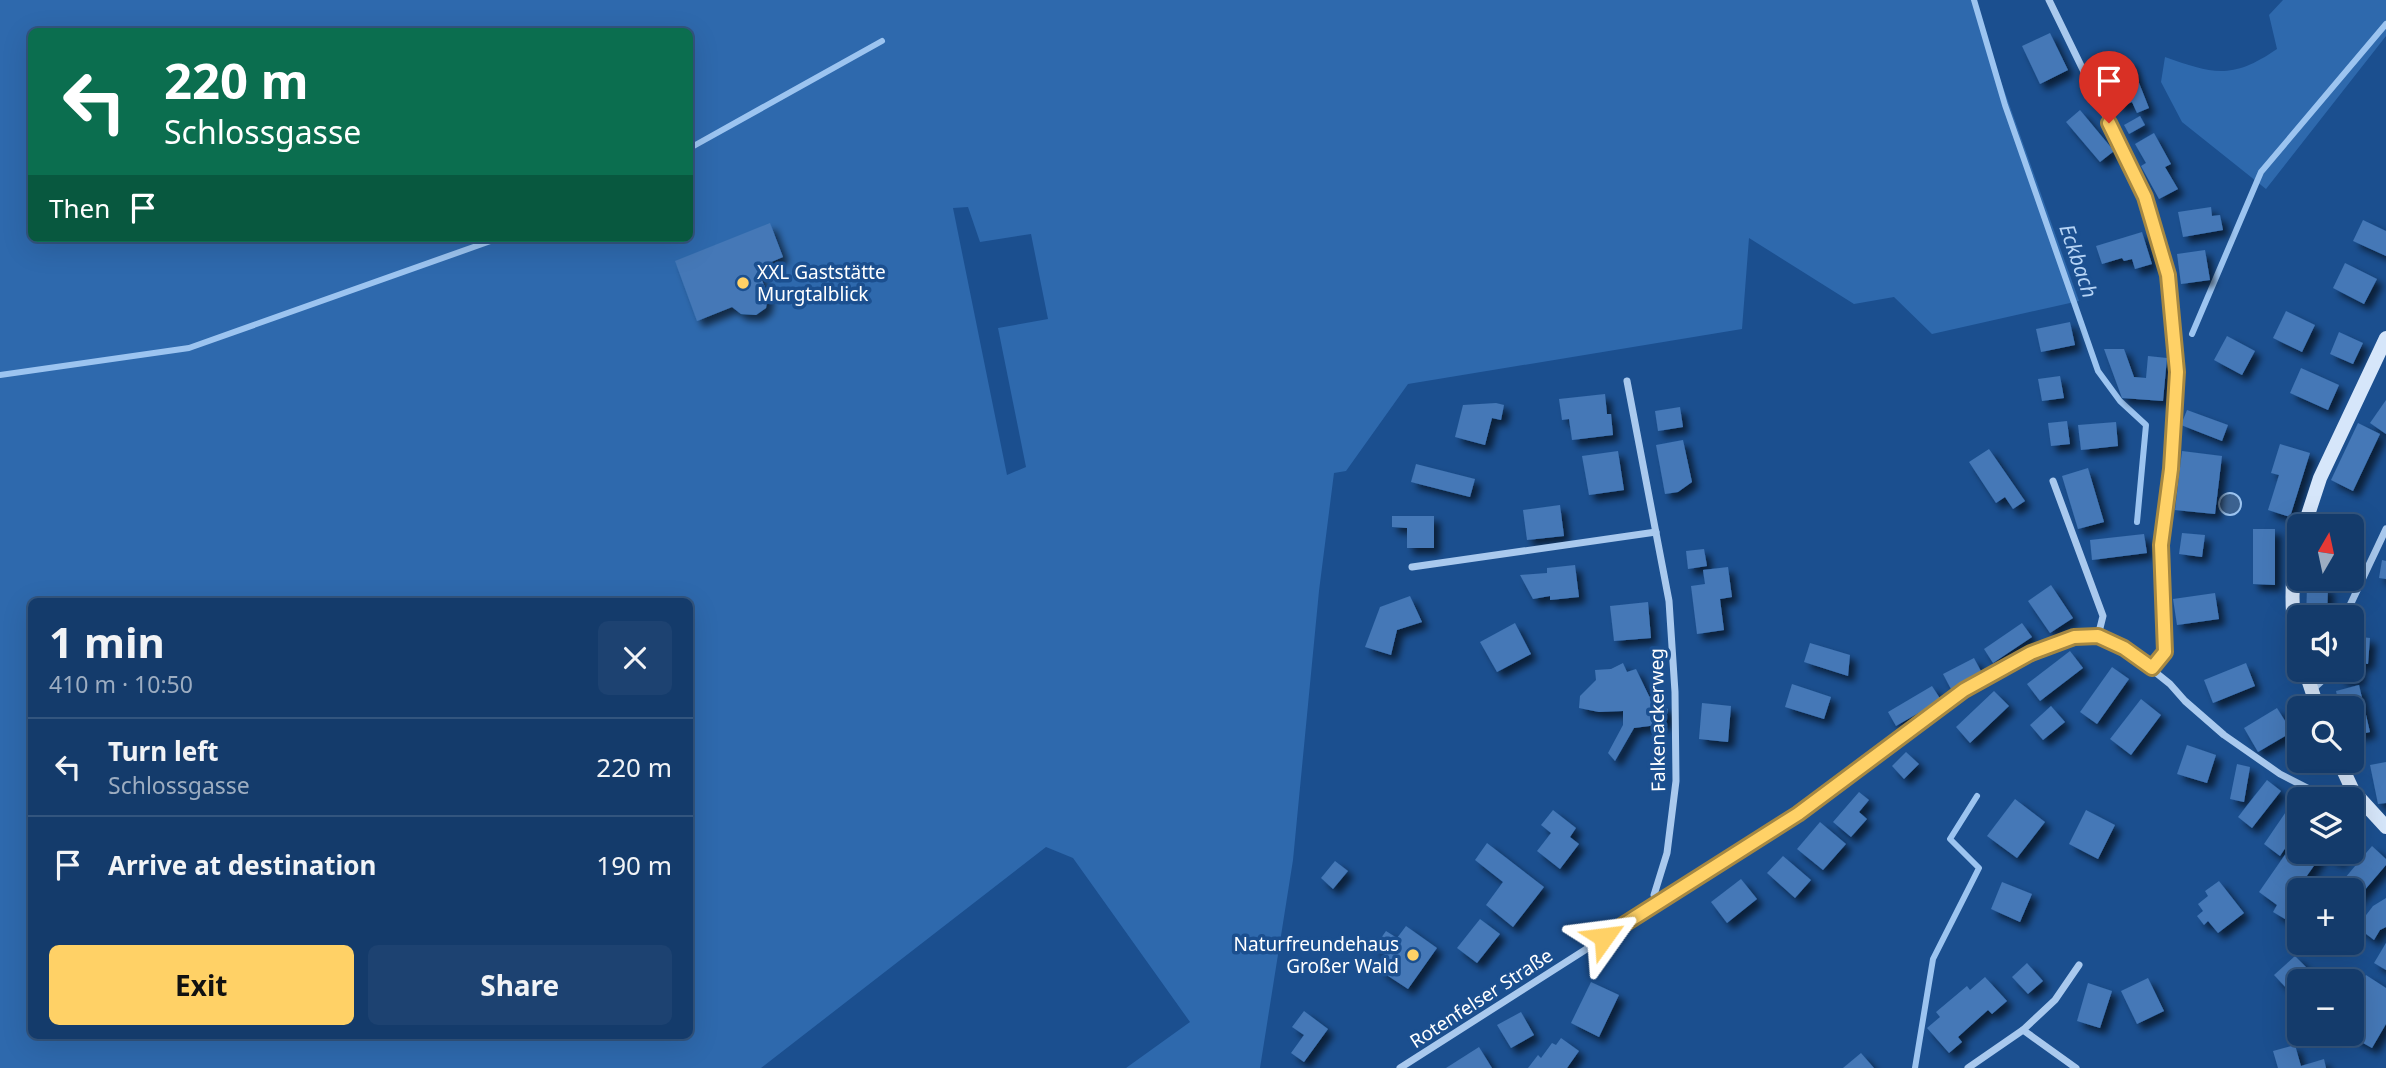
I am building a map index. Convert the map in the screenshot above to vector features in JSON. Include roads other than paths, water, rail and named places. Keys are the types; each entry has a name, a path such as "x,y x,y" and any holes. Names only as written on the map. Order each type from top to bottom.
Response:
{"main road":[{"path":"2308,514 2320,478 2386,338"},
{"path":"2309,682 2314,696"},
{"path":"2364,803 2386,827"}],"street":[{"path":"2049,0 2145,197 2168,275 2177,372 2171,469 2161,545 2165,652 2152,668"},
{"name":"Falkenackerweg","path":"1627,381 1670,614 1675,692 1676,781 1667,853 1654,895 1657,905"},
{"path":"2053,481 2103,616 2098,636 2124,648 2152,668 2224,735 2280,774 2305,787"},
{"path":"2350,605 2386,529"},
{"path":"1412,567 1656,533"},
{"name":"Rotenfelser Straße","path":"1400,1068 1798,814 1964,690 2031,653 2074,637 2098,636"},
{"path":"2312,690 2321,682"},
{"path":"1968,1068 2023,1030 2055,1000 2079,965"},
{"path":"2023,1030 2076,1068"}],"waterway":[{"name":"Eckbach","path":"1974,0 2005,105 2098,371 2120,401 2146,425 2137,522"},
{"path":"2192,334 2261,172 2386,24"},
{"path":"693,146 882,41"},
{"path":"0,375 189,348 488,242"},
{"path":"1915,1068 1933,959 1979,868 1950,839 1977,796"}],"place":[{"name":"XXL Gaststätte Murgtalblick","path":"743,283"},
{"name":"Naturfreundehaus Großer Wald","path":"1413,955"}]}
